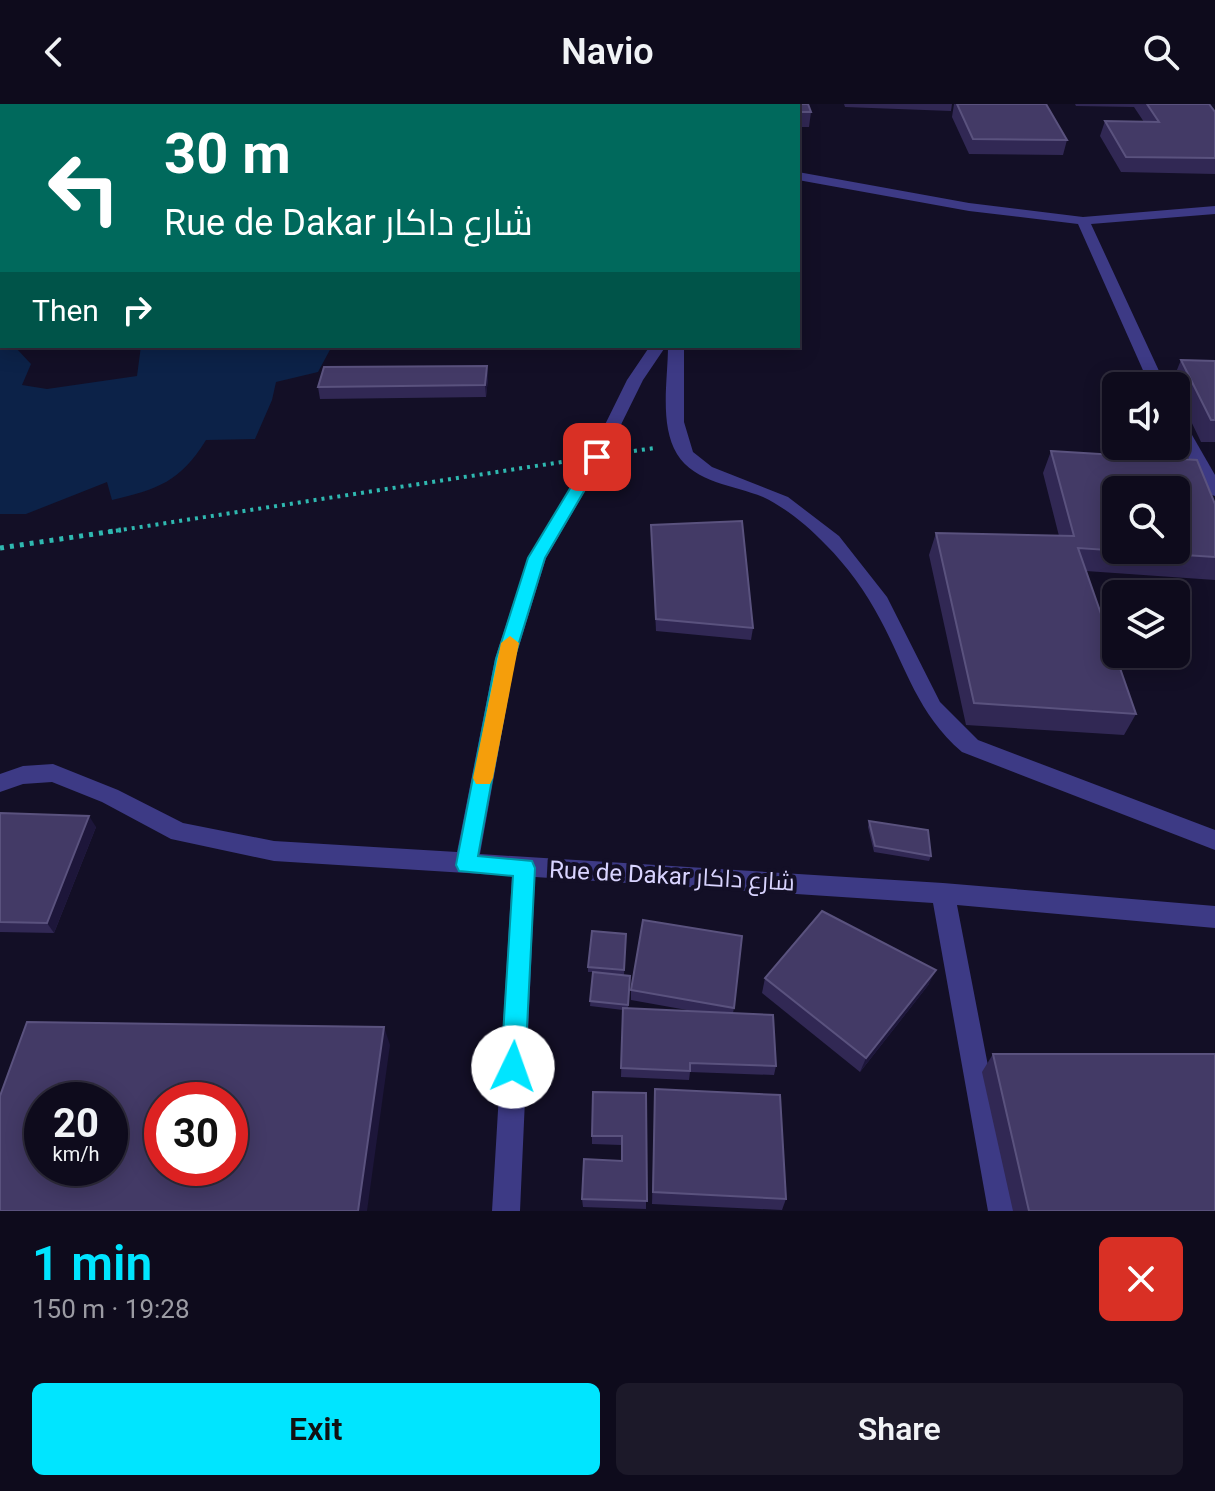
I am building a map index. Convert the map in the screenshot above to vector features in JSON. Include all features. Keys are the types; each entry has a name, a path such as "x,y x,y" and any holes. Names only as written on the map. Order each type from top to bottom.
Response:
{"street":[{"path":"800,176 969,207 1083,221 1215,210"},
{"path":"1083,221 1152,372"},
{"path":"466,865 505,659 537,558 597,457 635,380 657,348"},
{"path":"676,348 680,444 693,462 716,475 769,493 790,505 837,546 874,594 898,635 923,697 950,731 970,746 1215,840"},
{"path":"1190,446 1215,490"},
{"name":"Rue de Dakar شارع داكار","path":"0,783 23,775 53,773 110,796 179,832 274,851 943,893 1215,917"},
{"path":"506,1211 524,868"},
{"path":"943,893 1002,1211"}],"path":[{"path":"0,548 680,444"}],"water":[{"path":"0,348 16,348 31,364 22,385 47,389 137,376 141,348 331,348 318,372 276,382 272,400 255,439 206,440 177,475 142,492 112,500 107,482 26,514 0,514"}],"building":[{"path":"800,104 808,104 811,112 800,112"},
{"path":"957,104 1046,104 1067,140 973,139"},
{"path":"1147,104 1209,104 1215,112 1215,158 1126,157 1105,121 1159,122"},
{"path":"1181,360 1215,361 1215,420 1211,420 1190,378 1190,372"},
{"path":"487,366 485,385 318,387 324,367"},
{"path":"1051,451 1102,454 1102,460 1197,460 1215,504 1215,557 1190,555 1190,476 1102,476 1102,550 1078,548 1102,617 1102,668 1120,668 1136,714 974,703 936,533 1074,536"},
{"path":"742,521 753,628 656,619 651,525"},
{"path":"0,813 89,816 47,923 0,922"},
{"path":"869,821 928,830 931,856 875,846"},
{"path":"822,911 936,970 866,1058 765,978"},
{"path":"643,920 742,936 734,1008 631,990"},
{"path":"592,931 626,934 624,970 588,967"},
{"path":"593,972 630,976 628,1005 590,1001"},
{"path":"623,1008 773,1015 776,1066 690,1063 690,1071 621,1068"},
{"path":"27,1022 384,1027 358,1211 0,1211 0,1096"},
{"path":"993,1054 1215,1054 1215,1211 1029,1211"},
{"path":"655,1089 780,1095 786,1199 653,1192"},
{"path":"593,1092 646,1093 647,1201 582,1199 584,1159 622,1161 622,1136 592,1136"}],"slow traffic":[{"path":"483,778 510,643"}],"route":[{"path":"513,1067 524,868 466,865 505,659 537,558 597,457"}]}
